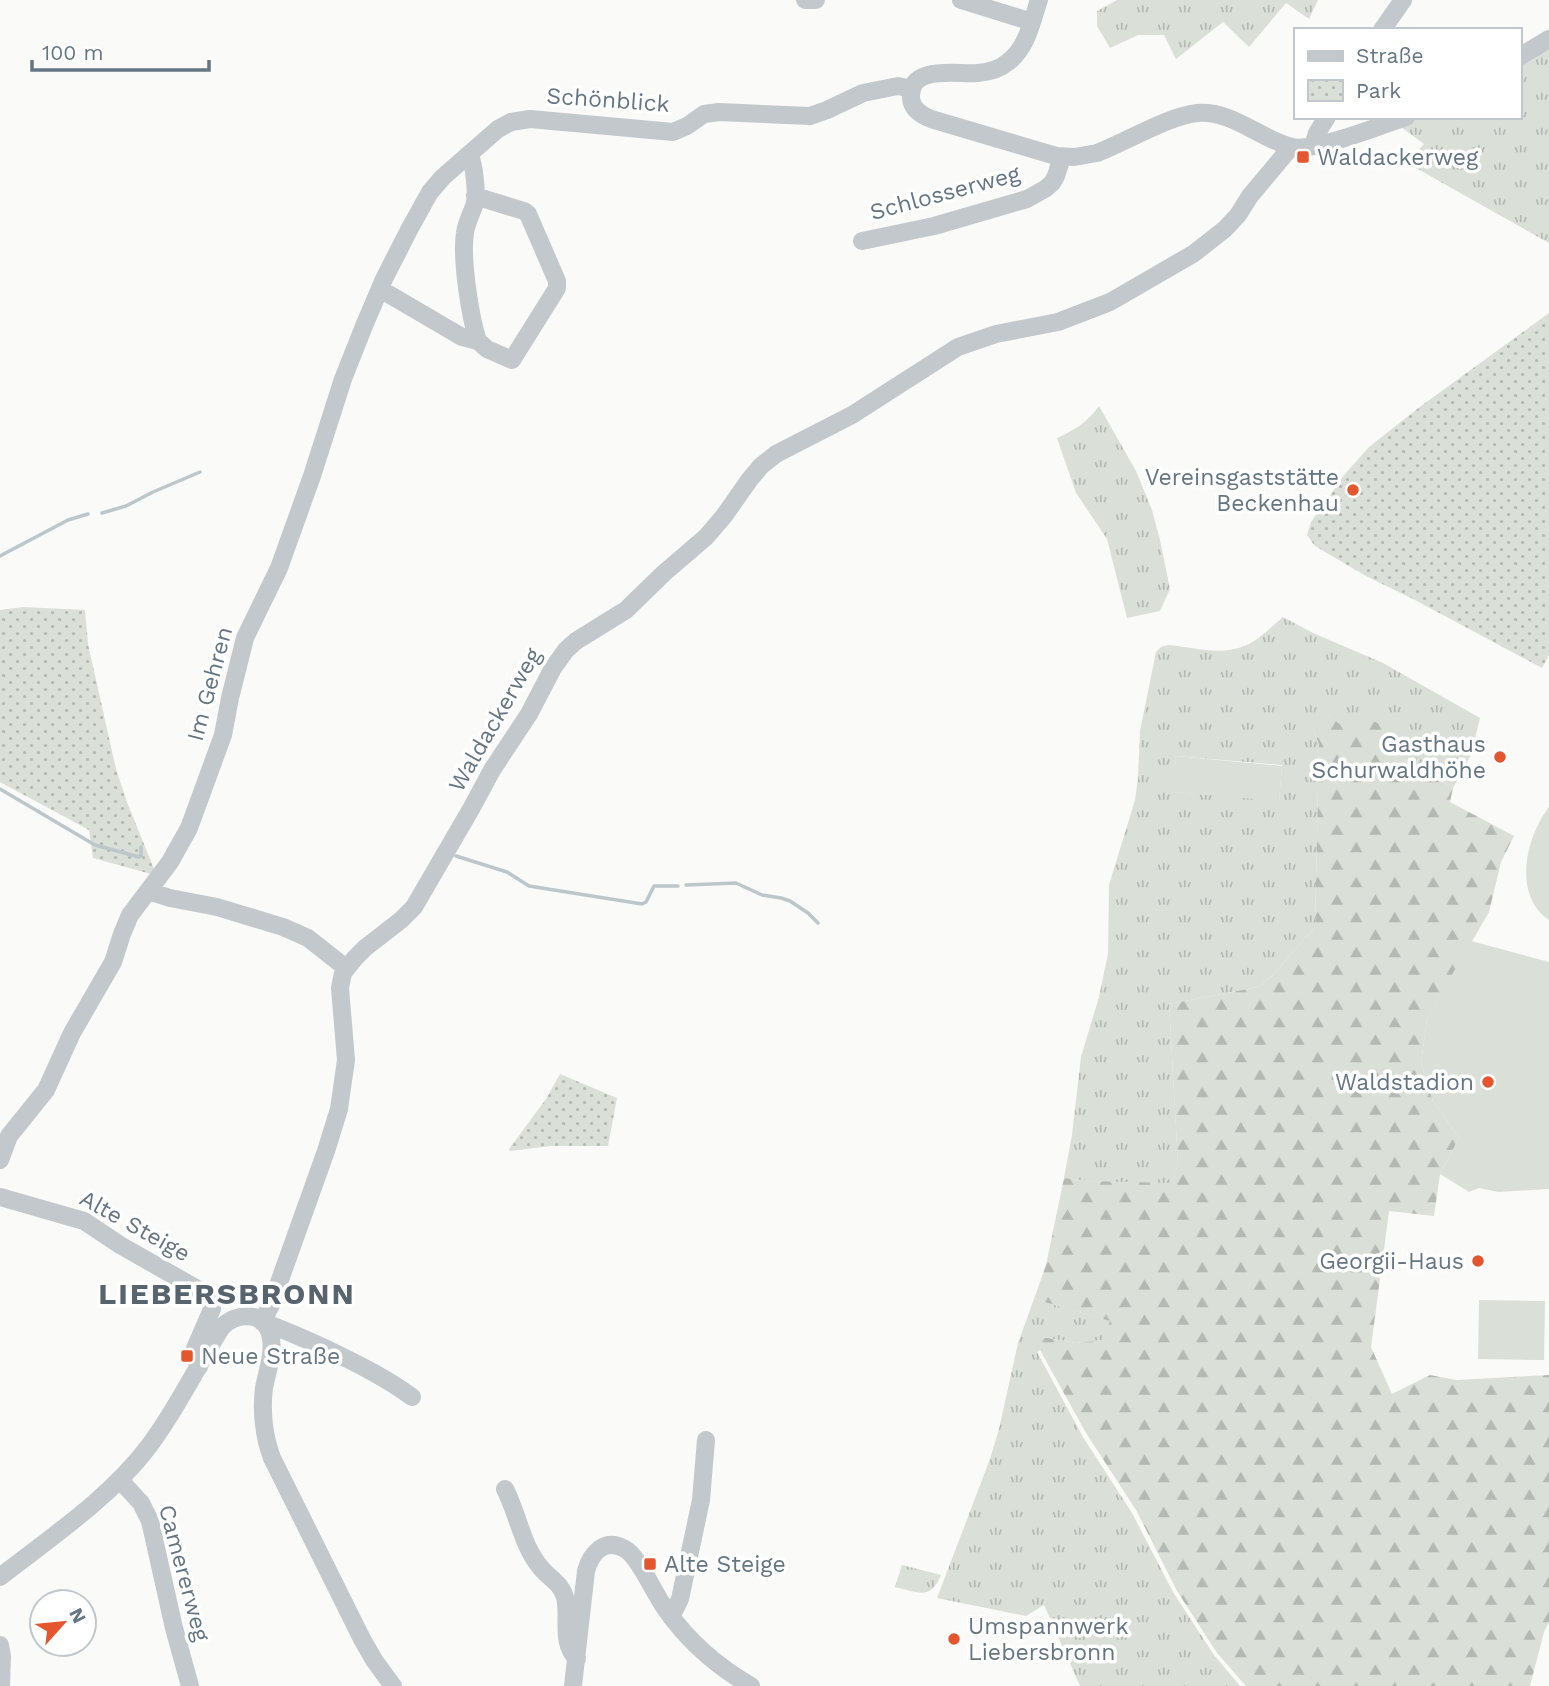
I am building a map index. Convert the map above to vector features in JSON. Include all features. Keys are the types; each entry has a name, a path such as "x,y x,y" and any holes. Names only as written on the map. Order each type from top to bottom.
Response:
{"street":[{"path":"804,0 816,0"},
{"path":"961,0 1032,22"},
{"path":"1039,0 1017,54 1001,67 988,72 929,74 919,78 911,95 916,111 924,116 1014,145 1074,158 1097,153 1185,115 1200,113 1224,117 1291,147 1313,146 1400,119"},
{"path":"1383,28 1403,0"},
{"path":"1521,56 1549,39"},
{"name":"Schönblick","path":"322,444 347,368 380,289 430,192 498,128 520,120 673,132 707,113 813,116 863,93 898,86 912,89"},
{"path":"1313,146 1326,119"},
{"name":"Waldackerweg","path":"346,968 365,948 414,907 492,770 529,714 566,649 626,610 706,537 761,466 785,449 864,408 958,347 996,334 1058,322 1110,303 1194,254 1226,229 1291,147"},
{"path":"470,155 475,196 465,233 464,257 478,341"},
{"name":"Schlosserweg","path":"862,241 934,226 1027,199 1052,183 1062,157"},
{"path":"380,289 462,337 478,341 487,349 512,360 557,288 557,281 528,214 475,196"},
{"name":"Im Gehren","path":"0,1160 9,1136 46,1090 72,1033 113,962 130,915 176,852 193,819 223,735 243,643 279,568 322,444"},
{"path":"148,891 283,927 307,938 346,968 340,988 346,1060 339,1109 271,1305 262,1322"},
{"name":"Alte Steige","path":"0,1197 85,1221 120,1245 208,1296 212,1309 193,1355 199,1367"},
{"path":"0,1577 120,1480 149,1447 222,1327 236,1316 255,1318 359,1364 390,1381 412,1398"},
{"path":"262,1322 271,1338 263,1400 265,1431 270,1452 362,1639 393,1686"},
{"path":"671,1617 680,1600 701,1500 706,1440"},
{"name":"Camererweg","path":"120,1480 141,1503 150,1521 190,1686"},
{"path":"505,1489 533,1556 563,1592 568,1644 570,1652 577,1659"},
{"path":"573,1686 588,1565 593,1553 603,1547 618,1546 631,1553 638,1561 657,1597 688,1638 751,1686"},
{"path":"0,1645 1,1686"}],"green space":[{"path":"1117,0 1318,0 1309,19 1286,3 1249,47 1223,22 1176,59 1164,35 1138,35 1110,48 1097,26 1097,11"},
{"path":"1549,44 1549,243 1407,163 1424,144 1398,125 1416,119 1521,119 1521,62"},
{"path":"1549,313 1549,655 1542,668 1366,576 1315,546 1307,535 1311,522 1345,474 1369,447"},
{"path":"1099,406 1136,471 1152,510 1170,589 1160,611 1127,618 1107,539 1076,493 1057,438 1080,425"},
{"path":"23,607 85,610 88,644 116,769 154,869 151,874 93,858 89,830 0,782 0,610"},
{"path":"1283,617 1383,663 1480,718 1471,755 1453,788 1351,734 1328,715 1313,730 1319,744 1315,927 1272,976 1258,987 1169,1004 1178,1162 1173,1184 1064,1178 1081,1057 1099,997 1108,954 1109,885 1135,800 1140,731 1156,652 1168,645 1216,651 1235,649 1255,640","holes":["1176,756 1282,765 1279,800 1173,792"]},
{"path":"1328,715 1351,733 1361,716 1397,731 1400,758 1453,788 1450,802 1514,836 1501,862 1489,912 1427,1019 1421,1063 1433,1101 1459,1138 1440,1174 1434,1216 1389,1211 1371,1347 1392,1394 1430,1375 1456,1380 1549,1375 1549,1622 1530,1686 1246,1686 1217,1653 1177,1591 1136,1510 1086,1433 1040,1350 1042,1337 1076,1343 1103,1340 1110,1321 1034,1299 1046,1265 1064,1178 1173,1183 1178,1162 1169,1004 1258,987 1272,976 1315,927 1319,744 1313,730 1316,717"},
{"path":"1176,756 1282,766 1279,801 1172,792"},
{"path":"1549,807 1549,920 1537,909 1530,896 1526,865 1534,834"},
{"name":"Waldstadion","path":"1471,941 1549,962 1549,1189 1498,1192 1479,1188 1469,1192 1440,1174 1459,1138 1433,1101 1421,1063 1427,1019"},
{"path":"560,1074 617,1098 608,1146 551,1146 510,1151 509,1149 546,1099"},
{"path":"1034,1299 1111,1321 1103,1340 1076,1343 1043,1337 1037,1352 1083,1437 1132,1513 1173,1592 1214,1655 1240,1686 1080,1686 1044,1605 1026,1616 937,1598 990,1459 1018,1343"},
{"path":"1479,1300 1545,1301 1544,1360 1478,1359"},
{"path":"902,1565 941,1575 933,1589 928,1592 895,1587"}],"waterway":[{"path":"102,513 126,506 200,472"},
{"path":"0,556 68,520 88,514"},
{"path":"0,789 95,845 139,857 141,847"},
{"path":"456,856 507,872 529,886 642,904 646,902 654,886 678,886"},
{"path":"686,885 736,883 762,895 790,901 818,923"}],"place":[{"name":"Waldackerweg","path":"1303,157"},
{"name":"Vereinsgaststätte Beckenhau","path":"1353,490"},
{"name":"Gasthaus Schurwaldhöhe","path":"1500,757"},
{"name":"Waldstadion","path":"1488,1082"},
{"name":"Georgii-Haus","path":"1478,1261"},
{"name":"Neue Straße","path":"187,1356"},
{"name":"Alte Steige","path":"650,1564"},
{"name":"Umspannwerk Liebersbronn","path":"954,1639"}],"district":[{"name":"LIEBERSBRONN","path":"227,1293"}]}
